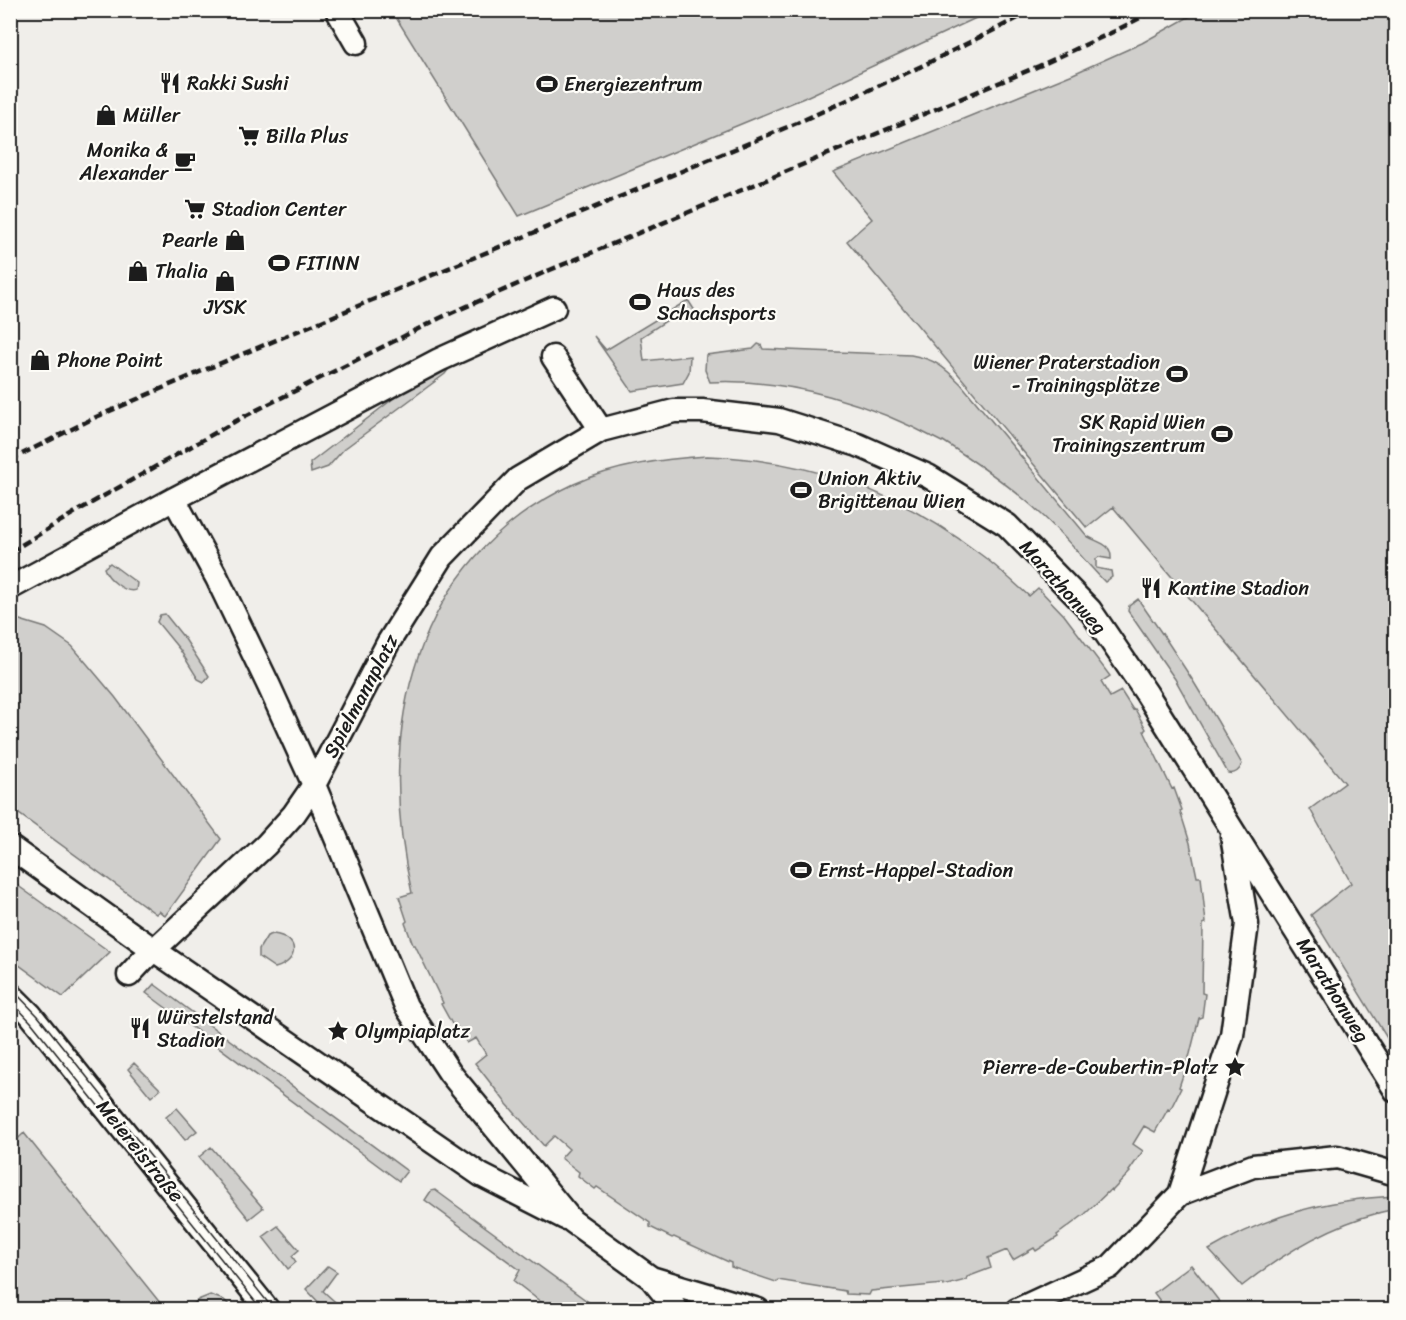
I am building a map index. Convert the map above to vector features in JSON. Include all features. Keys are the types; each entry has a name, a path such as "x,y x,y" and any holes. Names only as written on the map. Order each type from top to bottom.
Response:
{"street":[{"path":"337,10 357,43"},
{"path":"10,588 439,360 554,308"},
{"path":"553,357 602,430"},
{"name":"Marathonweg","path":"602,430 674,411 702,411 779,420 858,445 928,476 1006,525 1090,610 1147,694 1395,1091"},
{"name":"Spielmannplatz","path":"129,975 266,845 294,814 314,785 388,643 442,557 518,479 602,430"},
{"path":"174,499 217,578 269,686 314,785 406,1006 450,1072 572,1221"},
{"path":"1180,1194 1232,1035 1247,924 1230,825"},
{"path":"10,847 154,950 481,1175 572,1221 651,1278 677,1310"},
{"name":"Meiereistraße","path":"10,994 30,1014 268,1310"},
{"path":"1025,1308 1110,1267 1180,1194 1253,1166 1337,1157 1395,1174"},
{"path":"651,1278 759,1310"}],"shaded area":[{"name":"Wiener Praterstadion - Trainingsplätze","path":"1201,10 1395,11 1395,1051 1311,915 1351,883 1310,809 1345,783 1113,507 1087,528 847,241 872,219 833,172 1073,74 1142,43"},
{"path":"392,11 991,11 804,98 519,216"},
{"path":"688,300 695,311 678,313 641,337 644,361 690,356 689,372 683,383 632,391 594,336 606,350"},
{"path":"758,344 763,349 911,355 939,365 961,384 1087,536 1107,547 1111,559 1099,557 1096,559 1096,568 1111,571 1112,577 1105,582 1058,530 1030,504 994,475 943,441 887,416 830,396 770,384 710,382 705,370 706,355 753,349"},
{"path":"446,366 448,370 445,374 344,449 328,467 311,473 310,463 429,371"},
{"name":"Ernst-Happel-Stadion","path":"707,456 782,464 818,472 885,496 949,532 987,559 1029,596 1038,588 1064,615 1110,676 1101,682 1110,697 1121,691 1133,710 1135,709 1172,789 1174,788 1182,810 1180,811 1197,877 1201,877 1206,923 1203,924 1202,993 1205,994 1202,1017 1199,1018 1179,1087 1181,1088 1155,1132 1144,1126 1133,1144 1143,1151 1130,1172 1112,1191 1110,1190 1085,1214 1057,1235 1058,1237 1036,1251 1034,1248 1013,1260 1007,1250 988,1258 991,1268 967,1277 966,1280 943,1286 943,1284 871,1291 869,1295 846,1294 845,1291 778,1280 776,1282 731,1267 731,1263 650,1227 650,1223 578,1176 579,1172 561,1158 569,1149 554,1136 544,1146 506,1103 475,1063 486,1054 476,1038 467,1043 455,1024 452,1024 413,945 405,923 407,921 399,897 412,893 401,832 399,772 404,713 418,656 442,604 475,557 519,517 574,484 606,472 639,464"},
{"path":"110,563 137,583 136,590 127,590 113,580 104,568"},
{"path":"1138,599 1218,721 1242,764 1235,773 1228,773 1175,679 1128,611 1129,606"},
{"path":"165,614 185,639 209,676 204,682 198,679 180,650 157,622 160,615"},
{"path":"10,617 46,628 72,646 115,697 221,839 165,916 159,911 156,914 11,808"},
{"path":"10,880 110,952 63,997 11,959"},
{"path":"273,934 288,940 294,949 289,960 275,968 259,957 259,949 267,936"},
{"path":"154,984 407,1171 399,1181 146,993"},
{"path":"134,1063 160,1089 151,1097 128,1069"},
{"path":"177,1108 197,1131 185,1140 166,1117"},
{"path":"24,1133 165,1309 11,1309 11,1145"},
{"path":"211,1147 263,1208 249,1219 199,1157"},
{"path":"435,1190 598,1309 575,1309 569,1305 565,1309 550,1309 514,1281 520,1270 425,1200 431,1191"},
{"path":"1395,1196 1395,1209 1354,1221 1314,1238 1242,1286 1209,1250 1254,1227 1299,1211 1345,1201"},
{"path":"278,1226 299,1250 292,1256 296,1262 288,1269 263,1237"},
{"path":"1191,1265 1219,1301 1207,1309 1166,1309 1154,1293"},
{"path":"328,1266 337,1272 323,1291 343,1309 325,1309 306,1289"},
{"path":"210,1295 224,1300 233,1309 188,1309 198,1300"}],"tram line":[{"path":"10,987 38,1016 274,1310"},
{"path":"10,1000 31,1022 262,1310"}],"railway":[{"path":"10,460 96,417 209,368 797,123 924,65 1034,10"},
{"path":"10,552 243,417 440,318 1039,66 1155,10"}],"place":[{"name":"Rakki Sushi","path":"170,83"},
{"name":"Energiezentrum","path":"547,84"},
{"name":"Müller","path":"106,115"},
{"name":"Billa Plus","path":"249,136"},
{"name":"Monika & Alexander","path":"185,161"},
{"name":"Stadion Center","path":"195,209"},
{"name":"Pearle","path":"235,240"},
{"name":"FITINN","path":"279,263"},
{"name":"Thalia","path":"138,271"},
{"name":"JYSK","path":"225,281"},
{"name":"Haus des Schachsports","path":"640,302"},
{"name":"Phone Point","path":"40,360"},
{"name":"Wiener Praterstadion - Trainingsplätze","path":"1177,374"},
{"name":"SK Rapid Wien Trainingszentrum","path":"1222,434"},
{"name":"Union Aktiv Brigittenau Wien","path":"801,490"},
{"name":"Kantine Stadion","path":"1151,588"},
{"name":"Ernst-Happel-Stadion","path":"801,870"},
{"name":"Würstelstand Stadion","path":"140,1028"},
{"name":"Olympiaplatz","path":"338,1031"},
{"name":"Pierre-de-Coubertin-Platz","path":"1235,1067"}]}
